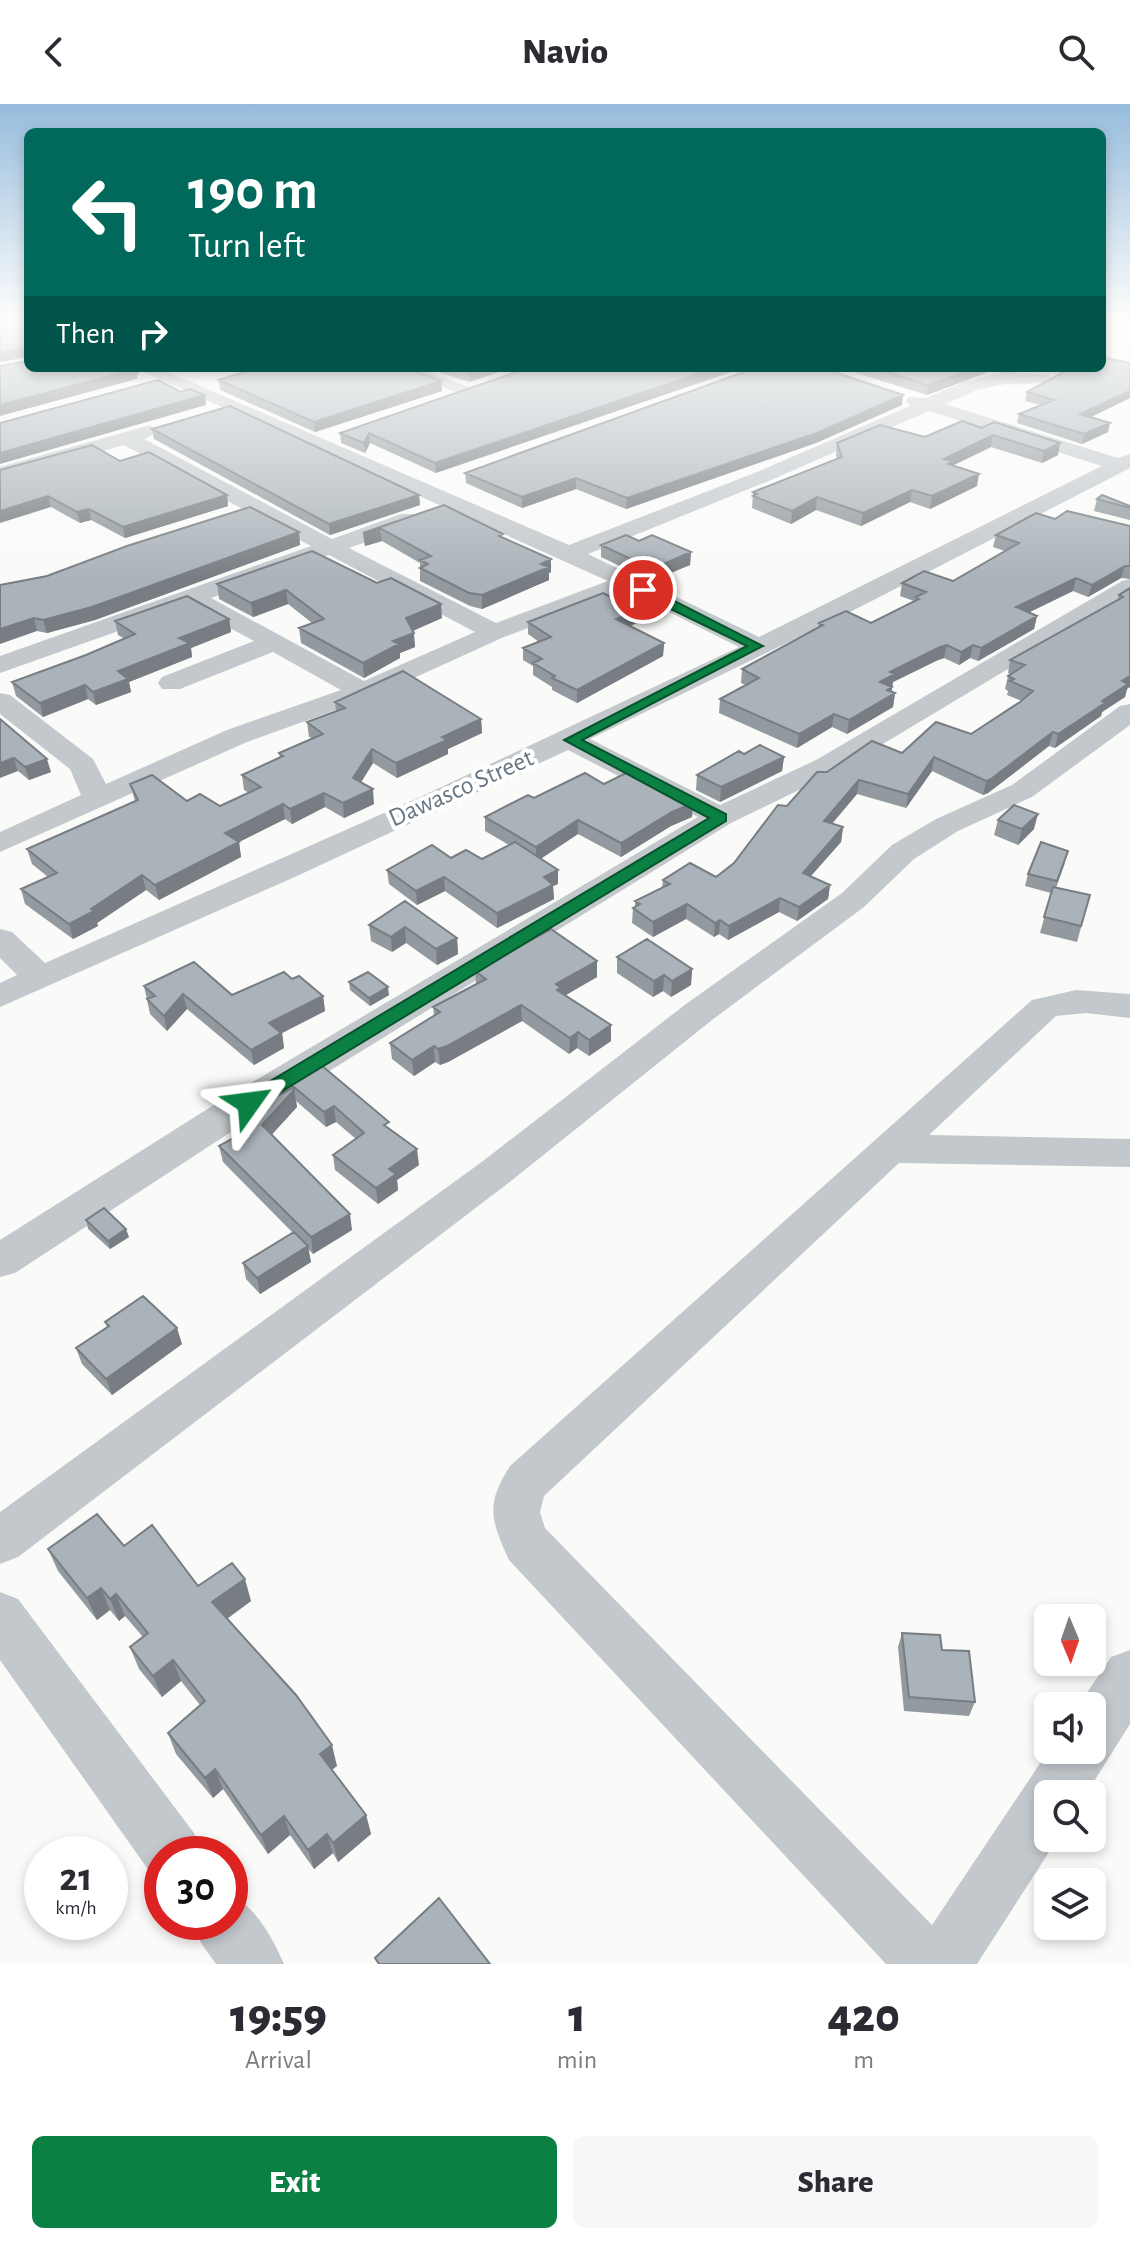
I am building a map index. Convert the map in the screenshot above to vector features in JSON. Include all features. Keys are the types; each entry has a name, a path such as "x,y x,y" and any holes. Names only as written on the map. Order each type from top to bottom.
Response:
{"street":[{"path":"202,416 232,407 569,553 757,646"},
{"path":"569,553 764,476 922,407"},
{"path":"932,407 1125,462"},
{"path":"0,474 172,425"},
{"path":"315,442 339,434"},
{"path":"127,438 254,508 495,632"},
{"name":"Dawasco Street","path":"0,996 571,740 757,646 1056,510 1125,462"},
{"path":"421,489 449,480"},
{"path":"0,665 453,504"},
{"path":"224,517 254,508"},
{"path":"0,843 237,736 363,691 495,632 628,582"},
{"path":"0,1261 223,1118 720,817 826,766 1130,586"},
{"path":"190,596 363,691"},
{"path":"171,683 272,643"},
{"path":"0,701 83,765 97,797"},
{"path":"0,1541 497,1171 699,1012 853,900 903,852 947,825 1022,791 1130,712"},
{"path":"571,740 720,817"},
{"path":"0,939 40,978"},
{"path":"928,1964 527,1544 516,1519 515,1497 527,1481 1044,1008 1087,1000 1130,1006"},
{"path":"890,1149 1130,1153"},
{"path":"0,1617 160,1836"},
{"path":"1106,1713 1130,1676"},
{"path":"942,1964 1034,1823"},
{"path":"235,1940 253,1964"}],"building":[{"path":"60,407 163,407 0,453 0,423"},
{"path":"232,407 419,495 329,524 152,429"},
{"path":"280,407 361,407 314,422"},
{"path":"416,407 601,407 435,463 369,433 364,443 340,433"},
{"path":"648,407 876,407 817,433 627,498 576,478 522,497 465,473"},
{"path":"1037,407 1096,407 1080,414 1110,423 1084,434 1019,414"},
{"path":"962,421 982,428 994,422 1060,443 1044,451 993,435 944,459 952,461 948,464 979,474 932,496 912,490 863,513 817,497 792,511 753,496 757,494 753,492 842,457 837,443 880,425 925,437"},
{"path":"92,445 120,461 149,452 227,495 123,527 89,509 77,512 48,496 0,511 0,470"},
{"path":"1102,495 1130,506 1130,508 1097,499"},
{"path":"444,505 503,534 499,536 551,559 541,564 549,567 482,595 469,593 420,568 428,564 420,560 431,556 380,528 363,533"},
{"path":"250,507 299,532 92,607 43,620 34,618 0,629 0,585 47,576 127,546"},
{"path":"1067,511 1130,526 1130,566 1092,585 1076,578 1016,607 1037,616 981,648 973,645 961,652 947,645 890,672 895,674 880,682 892,687 887,690 895,693 849,720 834,714 799,734 720,699 759,678 742,669 823,625 819,623 846,611 871,623 919,599 916,597 926,592 902,583 924,571 953,581 1019,543 996,535 1036,513 1055,519"},
{"path":"626,535 639,541 652,535 691,552 652,569 601,545"},
{"path":"312,551 377,583 391,578 441,604 406,618 414,633 393,641 399,644 363,663 299,628 324,619 286,590 251,603 217,584"},
{"path":"1130,588 1130,676 1122,681 1128,684 1102,701 1105,703 1058,734 1053,732 986,781 934,757 908,794 859,780 824,821 843,827 803,873 830,885 799,907 780,898 729,926 720,920 715,923 687,904 653,922 633,908 640,904 635,901 670,884 663,880 690,863 716,877 734,863 778,805 787,806 817,772 827,772 872,741 902,753 936,722 971,734 1033,691 1010,681 1014,679 1008,676 1025,665 1010,660 1123,597 1119,595"},
{"path":"603,593 637,611 616,619 664,643 577,690 552,678 555,676 533,663 542,659 523,648 551,637 528,622"},
{"path":"187,596 229,619 179,638 190,643 118,671 128,679 93,692 85,685 40,703 12,682 135,634 115,621"},
{"path":"403,671 481,719 442,737 447,740 396,763 372,749 353,778 373,789 343,803 324,793 290,809 283,804 225,833 239,842 155,885 142,875 91,909 94,911 69,924 21,889 57,873 27,849 138,800 130,784 152,775 187,801 200,794 220,806 261,787 242,775 283,756 279,753 323,734 307,722 345,708 335,702"},
{"path":"0,719 47,759 25,767 14,758 0,763"},
{"path":"760,745 784,757 721,787 697,775 739,751 744,754"},
{"path":"630,771 693,803 621,843 578,820 536,847 485,817 528,795 534,798 585,773 604,784"},
{"path":"1014,805 1038,814 1022,829 998,820"},
{"path":"515,842 558,870 544,877 553,885 497,913 444,877 416,891 387,870 432,845 451,858 466,850 482,859"},
{"path":"1041,842 1068,851 1057,881 1028,874"},
{"path":"1053,887 1090,895 1081,926 1044,917"},
{"path":"405,901 457,938 436,949 405,927 391,937 369,925"},
{"path":"551,929 597,961 556,984 561,988 557,990 611,1025 589,1040 578,1032 570,1038 521,1005 447,1046 438,1049 434,1046 412,1060 390,1043 440,1012 433,1007 486,979 475,971"},
{"path":"647,939 692,969 672,981 664,975 654,981 617,957"},
{"path":"194,962 232,995 284,972 292,979 299,976 323,996 269,1023 281,1033 251,1050 183,994 164,1016 147,999 155,996 144,986"},
{"path":"368,972 388,987 369,998 349,982"},
{"path":"321,1065 389,1122 384,1125 417,1149 389,1169 396,1174 376,1188 333,1155 364,1133 334,1106 324,1112 289,1083"},
{"path":"292,1088 294,1090 262,1125 350,1214 311,1237 219,1146 246,1131 235,1119"},
{"path":"104,1208 126,1229 108,1241 86,1220"},
{"path":"294,1232 308,1246 257,1278 243,1263"},
{"path":"143,1296 177,1328 106,1379 76,1348 109,1326 105,1322"},
{"path":"97,1514 124,1546 152,1525 198,1586 232,1563 245,1579 212,1602 296,1695 332,1745 320,1754 366,1815 333,1843 327,1834 308,1850 284,1816 261,1835 215,1769 205,1778 168,1733 205,1701 173,1660 153,1676 130,1647 148,1633 116,1594 110,1599 101,1588 87,1598 48,1549"},
{"path":"902,1633 940,1635 942,1650 969,1651 975,1702 909,1697"},
{"path":"439,1898 490,1964 379,1964 375,1958"}],"route":[{"path":"249,1103 720,817 571,740 757,646 643,590"}]}
